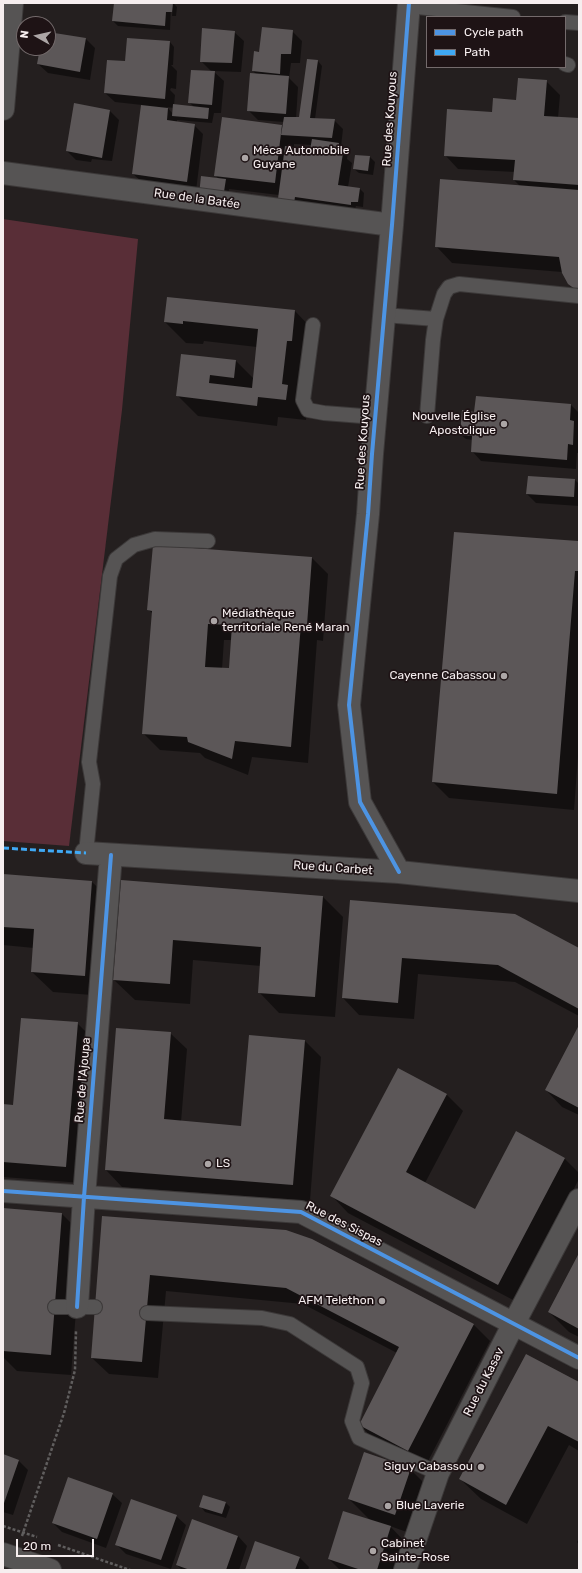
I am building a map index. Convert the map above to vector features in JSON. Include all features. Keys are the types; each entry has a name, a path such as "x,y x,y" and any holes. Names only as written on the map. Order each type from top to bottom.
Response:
{"street":[{"path":"3,110 12,3"},
{"name":"Rue des Kouyous","path":"399,872 360,802 349,705 368,514 392,225 402,4"},
{"name":"Rue de la Batée","path":"3,173 392,225"},
{"name":"Rue du Carbet","path":"86,853 399,872 579,891"},
{"name":"Rue de l'Ajoupa","path":"86,1307 84,1197 111,855"},
{"name":"Rue des Sispas","path":"3,1191 301,1212 579,1358"},
{"name":"Rue du Kasav","path":"405,1570 438,1473 514,1323 579,1200"},
{"path":"3,1554 50,1570"}],"lane":[{"path":"402,4 504,16"},
{"path":"566,22 579,23"},
{"path":"427,416 436,319 440,304 449,287 459,284 579,296"},
{"path":"384,315 436,319"},
{"path":"313,325 303,400 308,410 324,413 375,417"},
{"path":"86,853 92,784 89,762 110,576 116,559 134,544 155,539 208,541"},
{"path":"54,1307 86,1307"},
{"path":"147,1313 262,1318 290,1324 357,1367 362,1383 352,1421 359,1438 438,1473"}],"path":[{"path":"21,1539 60,1429 75,1370 86,1307"},
{"path":"3,1526 24,1532 37,1538"},
{"path":"52,1543 130,1570"}],"shaded area":[{"path":"3,219 138,239 122,410 69,846 3,841"}],"building":[{"path":"114,3 173,3 172,12 166,12 165,26 112,21"},
{"path":"262,27 293,30 291,54 281,54 280,74 252,71 254,51 259,52"},
{"path":"202,28 235,31 232,63 200,62"},
{"path":"56,33 86,38 80,72 37,64 38,56 56,56"},
{"path":"127,38 170,41 165,99 104,93 107,60 125,61"},
{"path":"307,59 318,60 310,118 335,119 332,138 281,135 284,117 299,117"},
{"path":"191,70 215,71 212,105 188,103"},
{"path":"250,73 289,76 286,114 247,111"},
{"path":"518,78 547,80 544,116 579,118 579,185 513,180 515,160 444,156 447,109 492,112 493,98 516,100"},
{"path":"74,103 110,110 102,158 66,151"},
{"path":"173,104 209,108 208,119 172,116"},
{"path":"141,105 168,108 167,120 195,124 187,182 132,174"},
{"path":"222,117 282,125 275,183 214,176"},
{"path":"312,139 339,143 338,152 343,153 338,185 360,188 358,202 351,202 351,205 295,197 293,209 277,206 285,146 310,150"},
{"path":"355,155 370,156 368,171 353,169"},
{"path":"201,176 226,179 223,198 199,195"},
{"path":"440,179 579,190 579,292 568,284 562,273 559,257 435,247"},
{"path":"167,297 295,310 292,341 287,341 282,384 288,385 286,400 258,397 257,406 176,396 181,354 236,360 234,378 210,375 209,383 252,388 258,329 183,321 183,324 164,322"},
{"path":"476,396 571,404 570,420 574,421 573,445 568,444 567,460 471,452 472,436 460,435 462,410 474,412"},
{"path":"528,476 575,479 574,497 526,494"},
{"name":"Cayenne Cabassou","path":"454,532 578,541 579,571 575,571 557,794 432,782"},
{"path":"153,545 312,557 307,625 301,624 291,747 235,741 232,759 188,742 187,737 142,734 152,611 147,610","holes":["208,624 232,625 229,668 205,667"]},
{"path":"3,874 92,881 85,976 31,972 34,929 3,927"},
{"path":"121,880 323,896 315,997 258,993 261,947 173,940 170,984 113,980"},
{"path":"350,900 515,914 579,948 579,1009 498,965 402,958 398,1003 342,998"},
{"path":"21,1018 78,1022 66,1167 3,1162 3,1104 13,1105"},
{"path":"579,1025 579,1108 545,1090"},
{"path":"116,1028 171,1032 164,1119 241,1126 249,1035 305,1040 293,1185 105,1170"},
{"path":"398,1068 447,1094 406,1172 475,1209 516,1131 565,1158 498,1285 330,1196"},
{"path":"3,1208 62,1213 51,1355 3,1351"},
{"path":"102,1216 286,1230 312,1239 474,1324 408,1451 359,1425 399,1347 286,1288 150,1275 142,1362 91,1358"},
{"path":"579,1253 579,1329 548,1312"},
{"path":"526,1354 579,1382 579,1442 548,1426 506,1505 459,1479"},
{"path":"364,1452 411,1468 395,1515 348,1499"},
{"path":"3,1454 19,1460 3,1506"},
{"path":"68,1477 113,1493 97,1539 52,1523"},
{"path":"203,1495 226,1502 222,1514 199,1507"},
{"path":"131,1499 177,1515 161,1560 115,1545"},
{"path":"343,1511 391,1526 377,1570 361,1570 328,1559"},
{"path":"192,1519 238,1536 226,1570 190,1570 176,1565"},
{"path":"255,1541 300,1557 295,1570 245,1570"}],"marked path":[{"path":"3,848 86,853"}],"cycle path":[{"path":"399,872 360,802 349,705 368,514 409,3"},
{"path":"77,1307 84,1197 111,855"},
{"path":"3,1191 301,1212 579,1358"}],"place":[{"name":"Méca Automobile Guyane","path":"245,158"},
{"name":"Nouvelle Église Apostolique","path":"504,424"},
{"name":"Médiathèque territoriale René Maran","path":"214,621"},
{"name":"Cayenne Cabassou","path":"504,676"},
{"name":"LS","path":"208,1164"},
{"name":"AFM Telethon","path":"382,1301"},
{"name":"Siguy Cabassou","path":"481,1467"},
{"name":"Blue Laverie","path":"388,1506"},
{"name":"Cabinet Sainte-Rose","path":"373,1551"}]}
